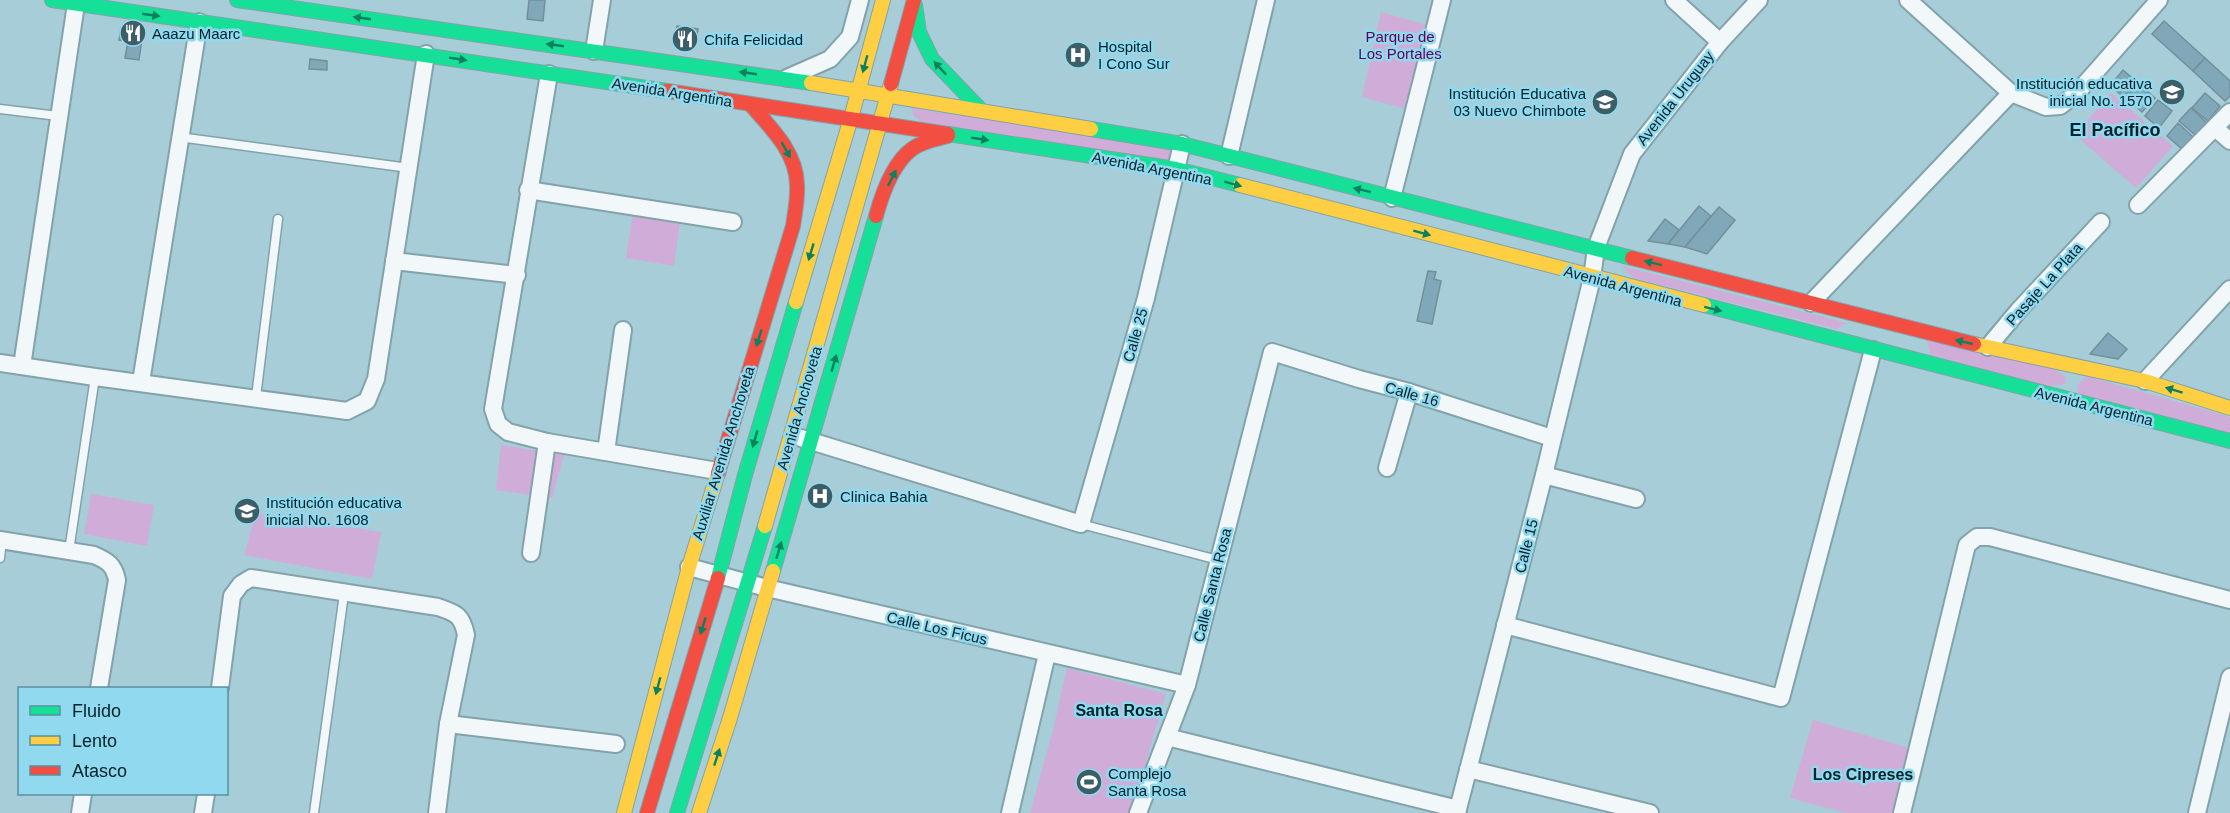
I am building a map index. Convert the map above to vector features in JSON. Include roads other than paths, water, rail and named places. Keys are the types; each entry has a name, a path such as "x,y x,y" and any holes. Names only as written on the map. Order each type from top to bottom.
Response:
{"main road":[{"name":"Avenida Argentina","path":"52,0 881,122 1176,169 1873,350 2070,381 2145,381 2230,408"},
{"name":"Avenida Argentina","path":"237,0 859,89 1182,144 1988,347 2070,381 2230,441"},
{"path":"647,813 851,118 883,0"},
{"path":"914,0 918,32 932,59 981,110"},
{"name":"Avenida Anchoveta","path":"676,813 749,583 914,0"},
{"path":"317,40 321,12"},
{"name":"Auxiliar Avenida Anchoveta","path":"624,813 689,567 793,226 797,192 795,170 785,147 750,104"},
{"path":"699,813 730,718 881,200 903,156 924,141 954,135"}],"street":[{"path":"594,51 602,0"},
{"path":"785,79 830,59 850,37 860,0"},
{"path":"1229,156 1266,0"},
{"path":"1392,198 1442,0"},
{"path":"1674,0 1720,42"},
{"name":"Avenida Uruguay","path":"1592,278 1596,248 1632,154 1720,42 1759,0"},
{"path":"1908,0 2011,93 2046,107 2060,106 2076,94 2159,0"},
{"path":"22,366 76,4"},
{"path":"141,382 199,22"},
{"path":"0,363 347,411 367,401 376,379 426,54"},
{"path":"549,74 493,409 498,424 508,432 547,442 717,471"},
{"path":"1811,303 2011,93"},
{"path":"2138,205 2230,112"},
{"path":"2215,128 2230,141"},
{"name":"Calle 25","path":"1082,524 1146,298 1182,144"},
{"path":"528,190 733,222"},
{"name":"Pasaje La Plata","path":"1988,347 2018,311 2101,222"},
{"path":"394,261 517,275"},
{"name":"Calle 15","path":"1457,811 1544,475 1592,278"},
{"path":"2145,381 2230,290"},
{"path":"606,452 623,330"},
{"path":"1505,625 1781,698 1873,350"},
{"name":"Calle 16","path":"1272,352 1409,392 1552,438"},
{"name":"Calle Santa Rosa","path":"1138,813 1187,685 1272,352"},
{"path":"1387,468 1409,392"},
{"path":"790,435 1082,524"},
{"path":"531,553 547,442"},
{"path":"1544,475 1636,499"},
{"path":"1902,813 1967,545 1977,537 1990,537 2230,600"},
{"path":"1,540 94,555 107,561 115,569 117,580 99,687"},
{"name":"Calle Los Ficus","path":"689,567 767,588 1187,685"},
{"path":"220,687 232,596 241,584 251,578 438,607 455,612 464,622 466,635 448,724 437,813"},
{"path":"1010,813 1047,654"},
{"path":"2197,813 2230,677"},
{"path":"448,724 616,744"},
{"path":"1167,737 1457,811"},
{"path":"1468,769 1650,813"},
{"path":"80,813 83,795"},
{"path":"203,813 206,795"}],"lane":[{"path":"0,109 58,116"},
{"path":"179,137 409,168"},
{"path":"256,398 278,219"},
{"path":"69,551 95,377"},
{"path":"1082,524 1218,560"},
{"path":"0,558 1,540"},
{"path":"314,813 344,594"}],"place":[{"name":"Aaazu Maarc","path":"133,33"},
{"name":"Chifa Felicidad","path":"685,39"},
{"name":"Hospital I Cono Sur","path":"1078,55"},
{"name":"Institución educativa inicial No. 1570","path":"2172,92"},
{"name":"Institución Educativa 03 Nuevo Chimbote","path":"1605,102"},
{"name":"Clinica Bahia","path":"820,496"},
{"name":"Institución educativa inicial No. 1608","path":"247,511"},
{"name":"Complejo Santa Rosa","path":"1089,782"}],"district":[{"name":"El Pacífico","path":"2115,130"},
{"name":"Santa Rosa","path":"1119,710"},
{"name":"Los Cipreses","path":"1863,774"}],"park label":[{"name":"Parque de Los Portales","path":"1400,44"}]}
